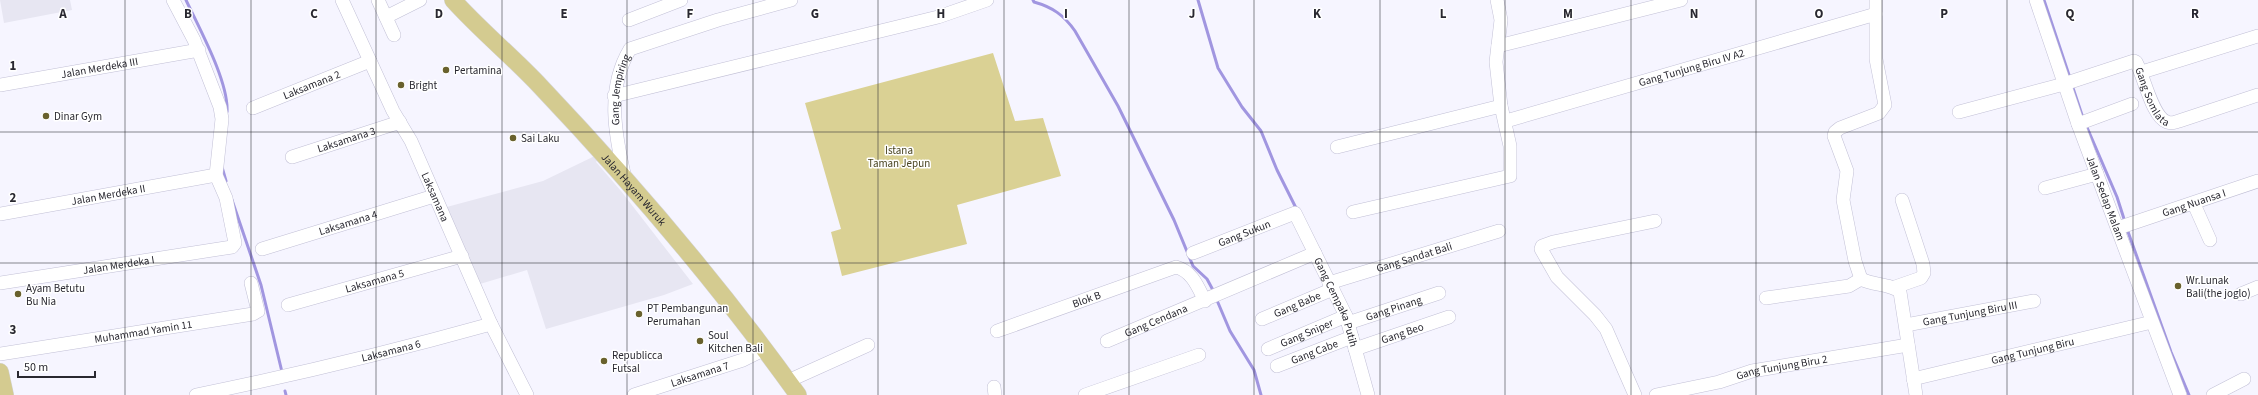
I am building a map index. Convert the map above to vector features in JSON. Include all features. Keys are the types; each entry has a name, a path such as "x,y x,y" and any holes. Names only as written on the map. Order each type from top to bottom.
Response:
{"main road":[{"name":"Jalan Hayam Wuruk","path":"453,0 540,85 625,178 697,263 798,395"},
{"path":"0,372 5,395"}],"street":[{"path":"173,0 199,50 220,107 222,119 216,175"},
{"name":"Laksamana","path":"342,0 370,61 411,141 491,324 527,395"},
{"path":"378,0 394,35"},
{"path":"386,17 420,0"},
{"path":"629,20 682,0"},
{"name":"Gang Jempiring","path":"625,178 618,146 614,96 624,60 633,47 718,20 791,0"},
{"path":"614,96 938,17 987,0"},
{"path":"1353,212 1510,176 1510,146 1506,121 1501,106 1496,62 1501,20 1497,0"},
{"path":"1498,46 1681,0"},
{"path":"1876,0 1876,59 1885,105 1879,113 1840,128 1835,132 1834,136 1847,171 1843,200 1855,261 1861,279 1868,283 1895,287 1921,278 1924,273 1923,264 1902,200"},
{"name":"Jalan Sedap Malam","path":"2036,0 2070,82 2084,122 2097,174 2124,226 2152,322 2180,395"},
{"name":"Gang Tunjung Biru IV A2","path":"1506,121 1876,14"},
{"path":"2142,72 2258,36"},
{"name":"Jalan Merdeka III","path":"0,85 199,50"},
{"name":"Laksamana 2","path":"253,108 370,61"},
{"name":"Gang Somlata","path":"2070,82 2134,61 2142,72 2155,109 2160,118 2166,122 2180,121 2258,95"},
{"path":"1959,112 2070,82"},
{"path":"2084,122 2132,104"},
{"path":"1338,147 1501,106"},
{"name":"Laksamana 3","path":"292,157 400,122"},
{"path":"2045,188 2097,174"},
{"name":"Jalan Merdeka II","path":"0,214 216,175"},
{"name":"Jalan Merdeka I","path":"0,283 227,249 232,247 235,243 226,198 216,175"},
{"name":"Gang Nuansa I","path":"2124,226 2194,204 2258,181"},
{"name":"Laksamana 4","path":"262,250 434,196"},
{"path":"2194,204 2210,240"},
{"name":"Gang Sukun","path":"1193,253 1294,213"},
{"name":"Gang Cempaka Putih","path":"1294,213 1347,319 1368,395"},
{"path":"1636,395 1606,329 1595,315 1557,277 1541,249 1546,244 1655,221"},
{"name":"Gang Sandat Bali","path":"1331,286 1499,231"},
{"name":"Gang Cendana","path":"1107,341 1315,254"},
{"name":"Laksamana 5","path":"288,305 462,256"},
{"name":"Blok B","path":"997,331 1176,267 1184,269 1212,298"},
{"path":"1766,298 1849,286 1861,279"},
{"name":"Muhammad Yamin 11","path":"0,354 253,314 258,310 251,283"},
{"name":"Gang Babe","path":"1262,319 1331,286"},
{"path":"1895,287 1900,292 1916,395"},
{"path":"2241,294 2258,287"},
{"name":"Gang Pinang","path":"1347,319 1439,294"},
{"name":"Gang Tunjung Biru III","path":"1906,325 2034,301"},
{"name":"Gang Beo","path":"1354,343 1449,318"},
{"name":"Gang Sniper","path":"1268,349 1347,319"},
{"name":"Gang Tunjung Biru","path":"1913,379 2152,322"},
{"name":"Laksamana 6","path":"196,395 405,348 491,324"},
{"name":"Gang Cabe","path":"1277,366 1354,343"},
{"path":"788,381 868,345"},
{"name":"Gang Tunjung Biru 2","path":"1656,395 1719,382 1752,371 1908,345"},
{"name":"Laksamana 7","path":"634,395 743,360 763,350"},
{"path":"1085,395 1199,355"},
{"path":"2213,395 2244,379"}],"shaded area":[{"path":"0,0 70,0 72,10 4,23"},
{"path":"603,152 596,162 621,191 693,284 664,295 546,329 527,270 480,284 443,208 543,181"}],"green space":[{"name":"Istana Taman Jepun","path":"993,53 1015,121 1043,118 1061,176 957,205 967,244 842,276 831,232 841,229 805,103"}],"waterway":[{"path":"186,0 218,71 223,86 227,112"},
{"path":"1033,0 1034,2 1057,12 1075,31 1118,106 1174,220 1193,266 1207,279 1214,292"},
{"path":"1198,0 1218,68 1242,107 1261,131 1277,170 1297,210"},
{"path":"2044,0 2070,78"},
{"path":"2072,85 2083,118"},
{"path":"2086,125 2117,197 2125,222"},
{"path":"222,167 226,181"},
{"path":"232,200 261,285 282,372"},
{"path":"2127,229 2171,352 2189,395"},
{"path":"1216,298 1230,331 1254,370 1261,395"},
{"path":"285,391 286,395"}],"place":[{"name":"Pertamina","path":"446,70"},
{"name":"Bright","path":"401,85"},
{"name":"Dinar Gym","path":"46,116"},
{"name":"Sai Laku","path":"513,138"},
{"name":"Wr.Lunak Bali(the joglo)","path":"2178,286"},
{"name":"Ayam Betutu Bu Nia","path":"18,294"},
{"name":"PT Pembangunan Perumahan","path":"639,314"},
{"name":"Soul Kitchen Bali","path":"700,341"},
{"name":"Republicca Futsal","path":"604,361"}]}
